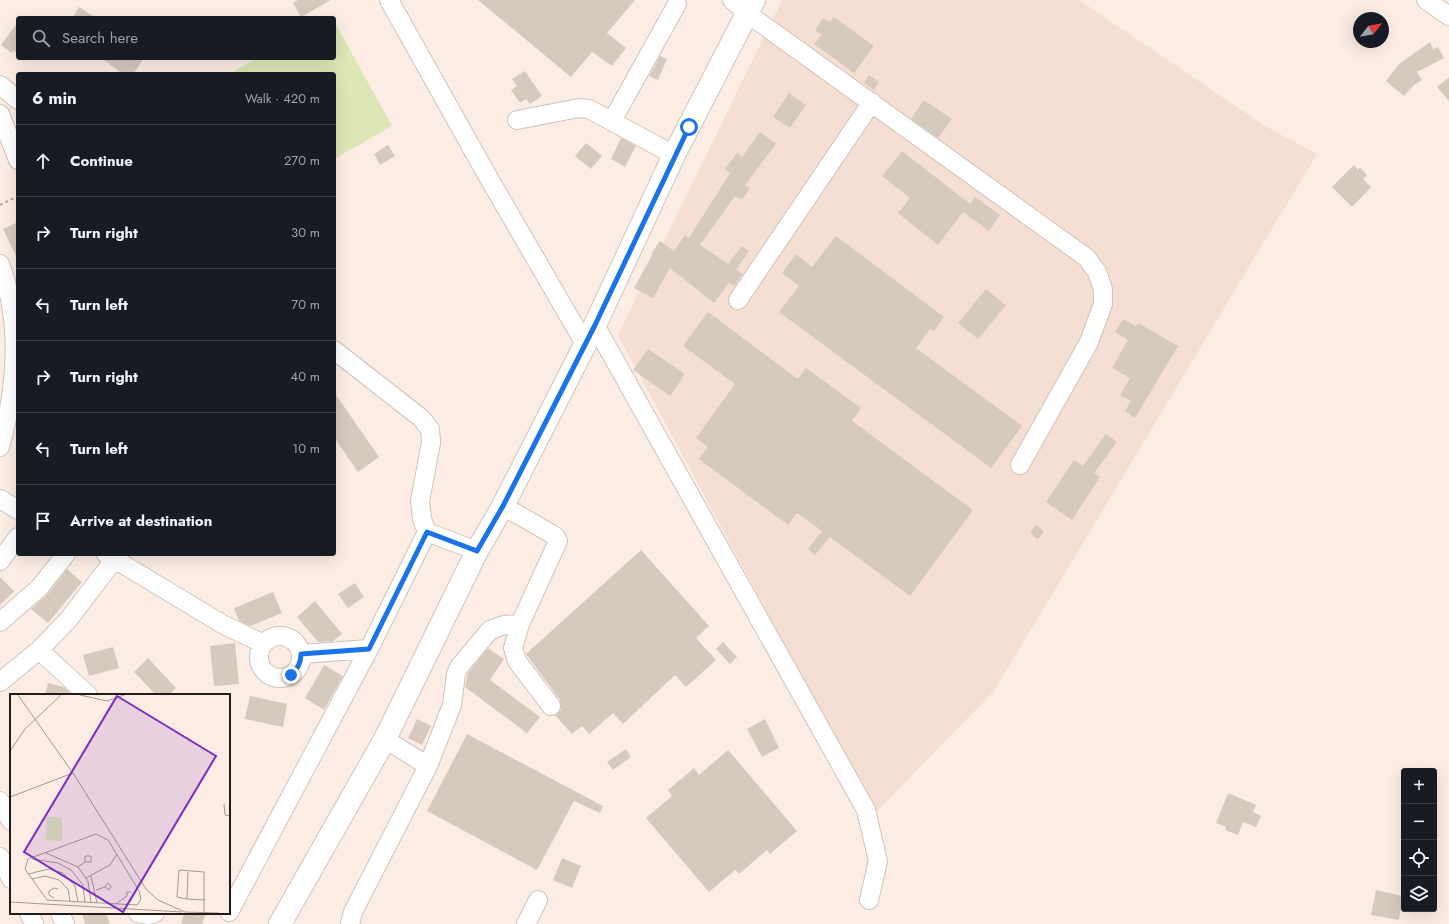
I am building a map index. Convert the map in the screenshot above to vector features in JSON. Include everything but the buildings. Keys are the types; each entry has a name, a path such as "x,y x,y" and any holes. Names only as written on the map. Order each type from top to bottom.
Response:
{"main road":[{"path":"280,924 385,739 477,551 503,506 595,325 745,4"}],"street":[{"path":"388,0 585,344"},
{"path":"1426,0 1449,16"},
{"path":"612,121 677,4"},
{"path":"745,4 872,102 1087,258 1097,272 1103,289 1104,304 1089,342 1020,466"},
{"path":"0,85 16,98"},
{"path":"738,300 872,102"},
{"path":"517,120 579,108 589,109 674,155"},
{"path":"0,114 16,155"},
{"path":"0,264 10,295 16,346"},
{"path":"595,325 866,810 878,861 869,900"},
{"path":"230,911 369,649 427,532 422,519 420,501 431,443 430,429 421,418 336,352"},
{"path":"0,447 10,405 16,361"},
{"path":"0,499 16,509"},
{"path":"503,506 550,533 556,537 558,541 520,624 514,648 517,660 551,706"},
{"path":"427,532 477,551"},
{"path":"0,561 16,540"},
{"path":"0,622 39,588 64,556"},
{"path":"0,682 39,650 68,620 110,557 224,625 264,644"},
{"path":"350,924 352,912 428,766 452,705 456,674 459,667 490,630 504,625 520,624"},
{"path":"277,636 293,640 298,646 301,654 301,662 297,670 284,678 275,677 268,674 263,668 260,660 260,652 264,644 277,636"},
{"path":"301,654 369,649"},
{"path":"39,650 87,694"},
{"path":"385,739 428,766"},
{"path":"0,801 10,819"},
{"path":"0,857 10,877"},
{"path":"526,924 538,900"},
{"path":"29,914 34,924"},
{"path":"60,914 65,924"},
{"path":"223,924 228,914"}],"path":[{"path":"0,205 16,197"}],"shaded area":[{"path":"782,0 1079,0 1265,126 1317,154 994,691 875,813 618,335"}],"green space":[{"path":"336,25 392,126 336,158 336,72 232,72 254,60 336,60"}],"route":[{"path":"291,675 297,670 301,662 301,654 369,649 427,532 477,551 503,506 595,325 674,155 689,127"}]}
